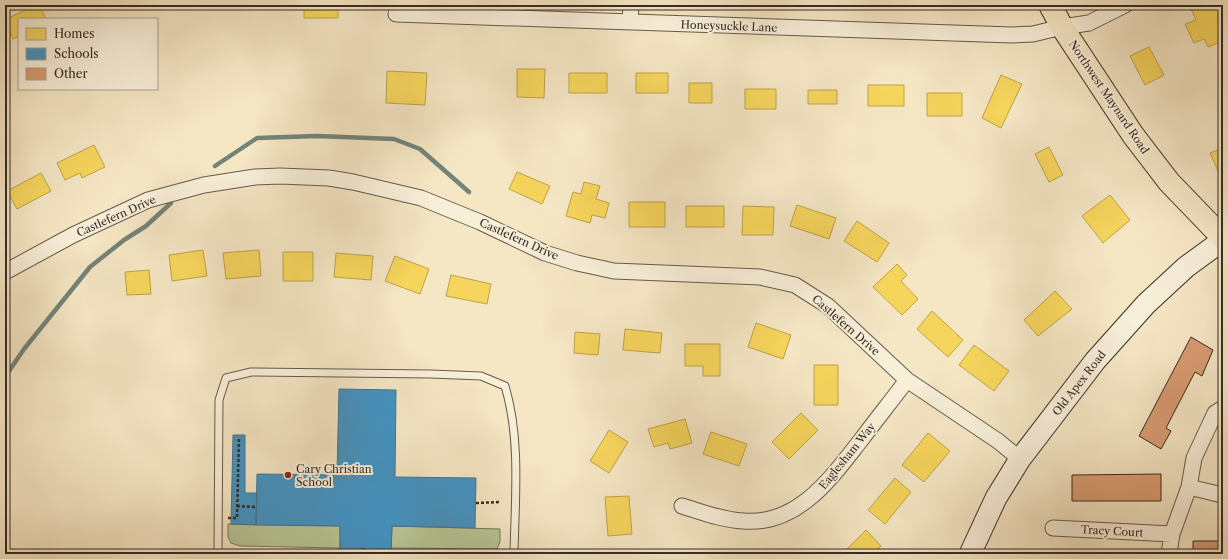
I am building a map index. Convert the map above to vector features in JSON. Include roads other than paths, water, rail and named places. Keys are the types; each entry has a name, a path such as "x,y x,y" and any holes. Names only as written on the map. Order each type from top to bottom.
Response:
{"main road":[{"name":"Northwest Maynard Road","path":"1050,5 1062,27 1132,135 1169,182 1223,239"},
{"name":"Old Apex Road","path":"970,554 996,498 1020,458 1095,361 1146,304 1186,267 1223,239"}],"street":[{"path":"630,22 631,5"},
{"name":"Honeysuckle Lane","path":"396,14 1012,35 1033,34 1062,27 1089,23 1125,5"},
{"name":"Castlefern Drive","path":"5,272 73,235 148,200 204,185 255,177 293,176 329,178 354,182 421,198 480,222 545,253 577,264 614,271 760,277 795,285 828,306 907,380 1002,444 1020,458"},
{"name":"Eaglesham Way","path":"682,506 744,522 779,516 795,509 823,487 907,380"},
{"path":"1169,554 1172,534 1189,487 1194,458 1215,413 1223,408"},
{"path":"1189,487 1218,494 1223,493"},
{"name":"Tracy Court","path":"1053,528 1172,534"}],"lane":[{"path":"218,554 219,400 226,378 259,372 481,376 504,386 512,409 515,467 514,554"}],"waterway":[{"path":"215,166 257,138 317,136 394,139 420,149 469,192"},
{"path":"5,377 24,349 90,267 124,240 146,226 171,203"}],"place":[{"name":"Cary Christian School","path":"288,475"}]}
